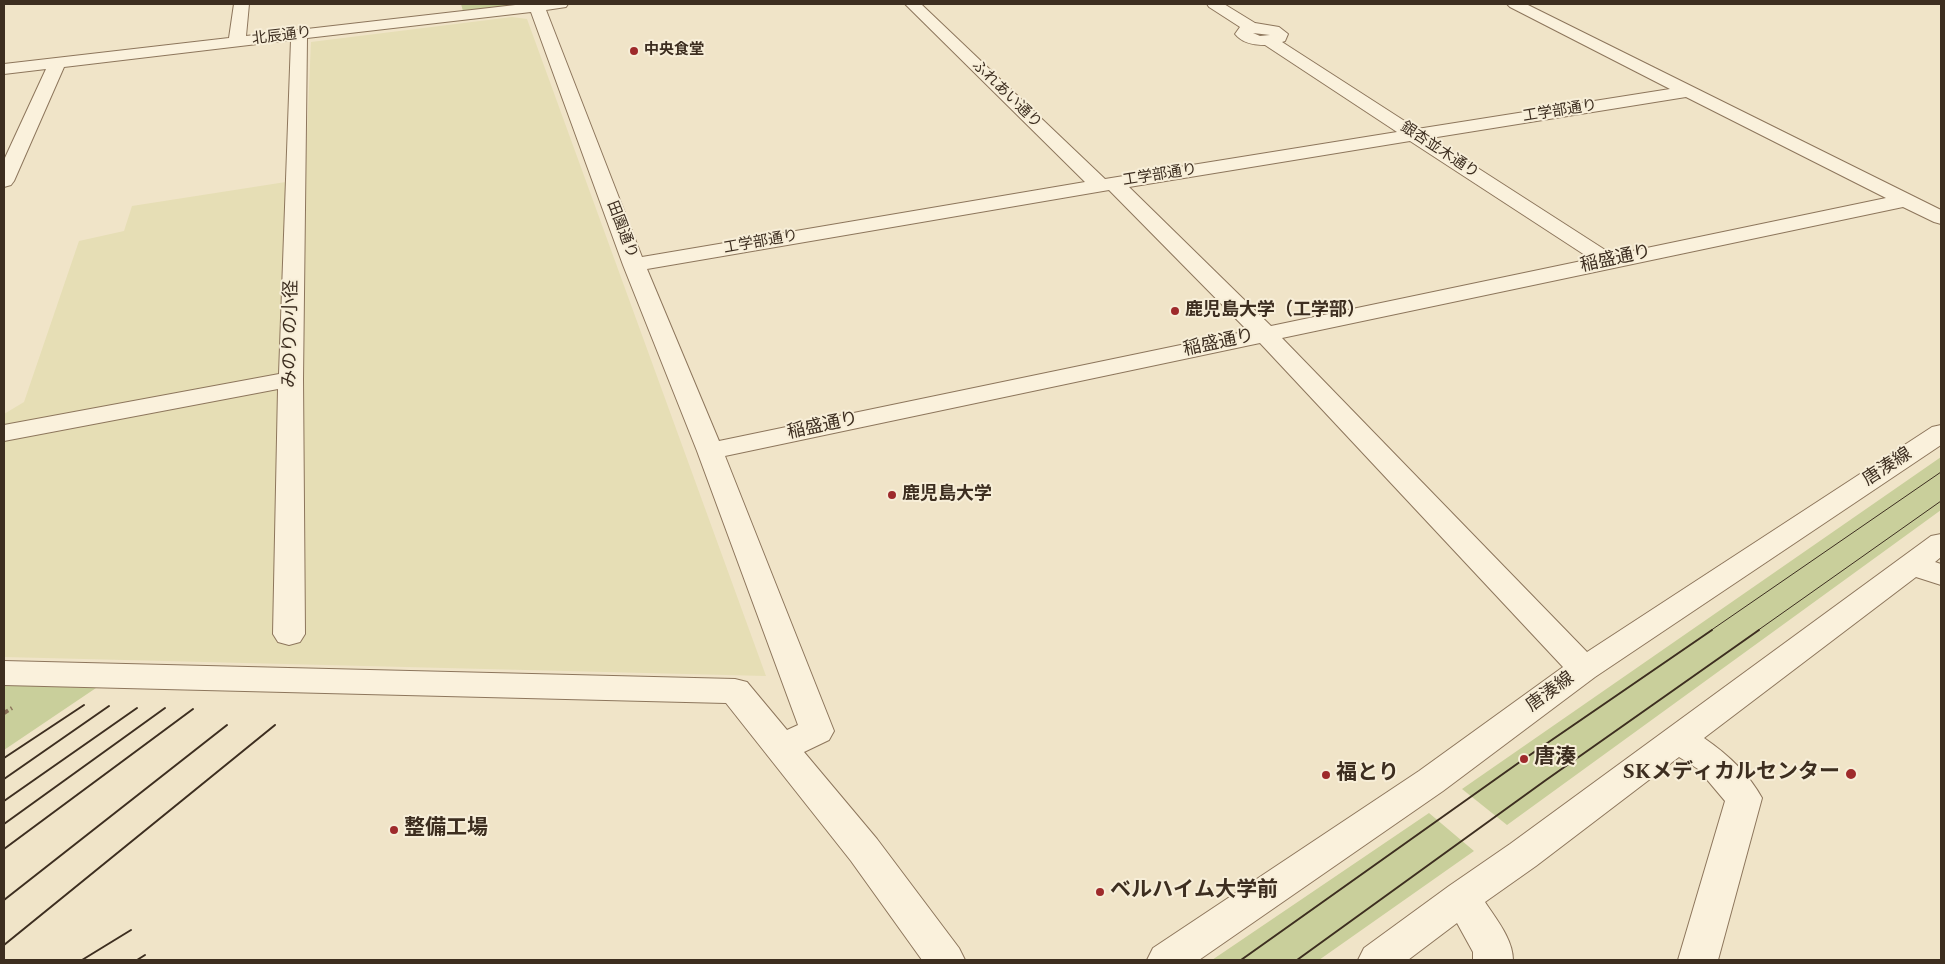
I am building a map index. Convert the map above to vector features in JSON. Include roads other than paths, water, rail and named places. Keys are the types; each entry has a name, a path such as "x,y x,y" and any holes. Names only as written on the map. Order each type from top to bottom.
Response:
{"street":[{"path":"236,42 241,4"},
{"name":"北辰通り","path":"4,69 561,4"},
{"name":"ふれあい通り","path":"912,4 1107,184 1264,334 1584,669"},
{"name":"銀杏並木通り","path":"1214,4 1252,28 1245,30 1243,34 1259,40 1270,41 1608,261"},
{"path":"1514,4 1941,218"},
{"name":"田園通り","path":"537,7 634,265 710,451 817,731 781,748"},
{"name":"みのりの小径","path":"289,634 291,379 299,35"},
{"path":"4,181 57,63"},
{"name":"工学部通り","path":"634,265 1107,184 1688,91"},
{"name":"稲盛通り","path":"710,451 1905,200"},
{"path":"4,433 291,379"},
{"name":"唐湊線","path":"1167,960 1431,781 1584,669 1941,433"},
{"path":"1378,960 1679,739 1926,570 1941,543"},
{"path":"4,673 735,691 864,850 945,960"},
{"path":"1679,739 1710,760 1744,798 1698,960"},
{"path":"1462,897 1493,950 1493,960"}],"tram line":[{"path":"1710,631 1941,472"},
{"path":"1757,631 1941,501"},
{"path":"1241,960 1524,759 1712,630"},
{"path":"1297,960 1546,780 1759,630"},
{"path":"4,758 84,705"},
{"path":"4,779 109,706"},
{"path":"4,801 137,708"},
{"path":"4,824 165,708"},
{"path":"4,849 193,709"},
{"path":"4,900 227,725"},
{"path":"4,945 275,725"},
{"path":"82,960 131,930"},
{"path":"137,960 145,955"}],"place":[{"name":"中央食堂","path":"634,51"},
{"name":"鹿児島大学（工学部）","path":"1175,311"},
{"name":"鹿児島大学","path":"892,495"},
{"name":"唐湊","path":"1524,759"},
{"name":"SKメディカルセンター","path":"1851,774"},
{"name":"福とり","path":"1326,775"},
{"name":"整備工場","path":"394,830"},
{"name":"ベルハイム大学前","path":"1100,892"}]}
